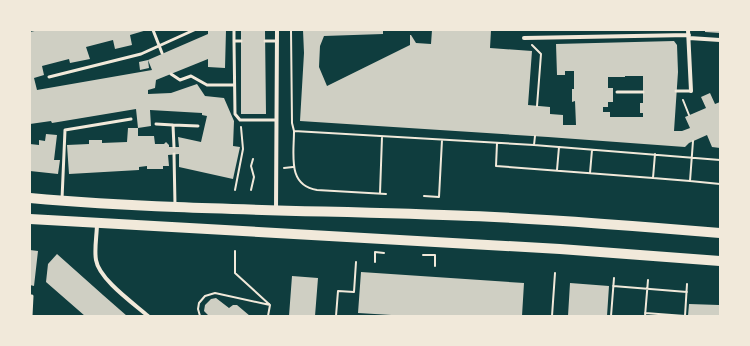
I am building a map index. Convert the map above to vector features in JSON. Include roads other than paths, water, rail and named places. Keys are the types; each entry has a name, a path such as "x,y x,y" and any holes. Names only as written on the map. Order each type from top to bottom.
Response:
{"main road":[{"path":"30,198 175,207 472,216 720,233"},
{"path":"30,219 560,249 720,261"}],"street":[{"path":"276,210 277,30"},
{"path":"689,34 691,92"},
{"path":"524,38 689,34 720,40"},
{"path":"97,223 95,259 97,267 110,283 148,316"}],"lane":[{"path":"153,30 162,53"},
{"path":"49,77 142,54 194,30"},
{"path":"234,30 234,114 240,120 276,120"},
{"path":"234,41 241,41"},
{"path":"265,41 277,41"},
{"path":"171,74 180,80 191,76 207,85 234,85"},
{"path":"676,91 691,92"},
{"path":"617,92 643,92"},
{"path":"62,201 65,130 131,120"},
{"path":"156,124 198,126"},
{"path":"173,125 174,147"},
{"path":"174,154 175,207"},
{"path":"30,296 32,296 31,316"}]}
